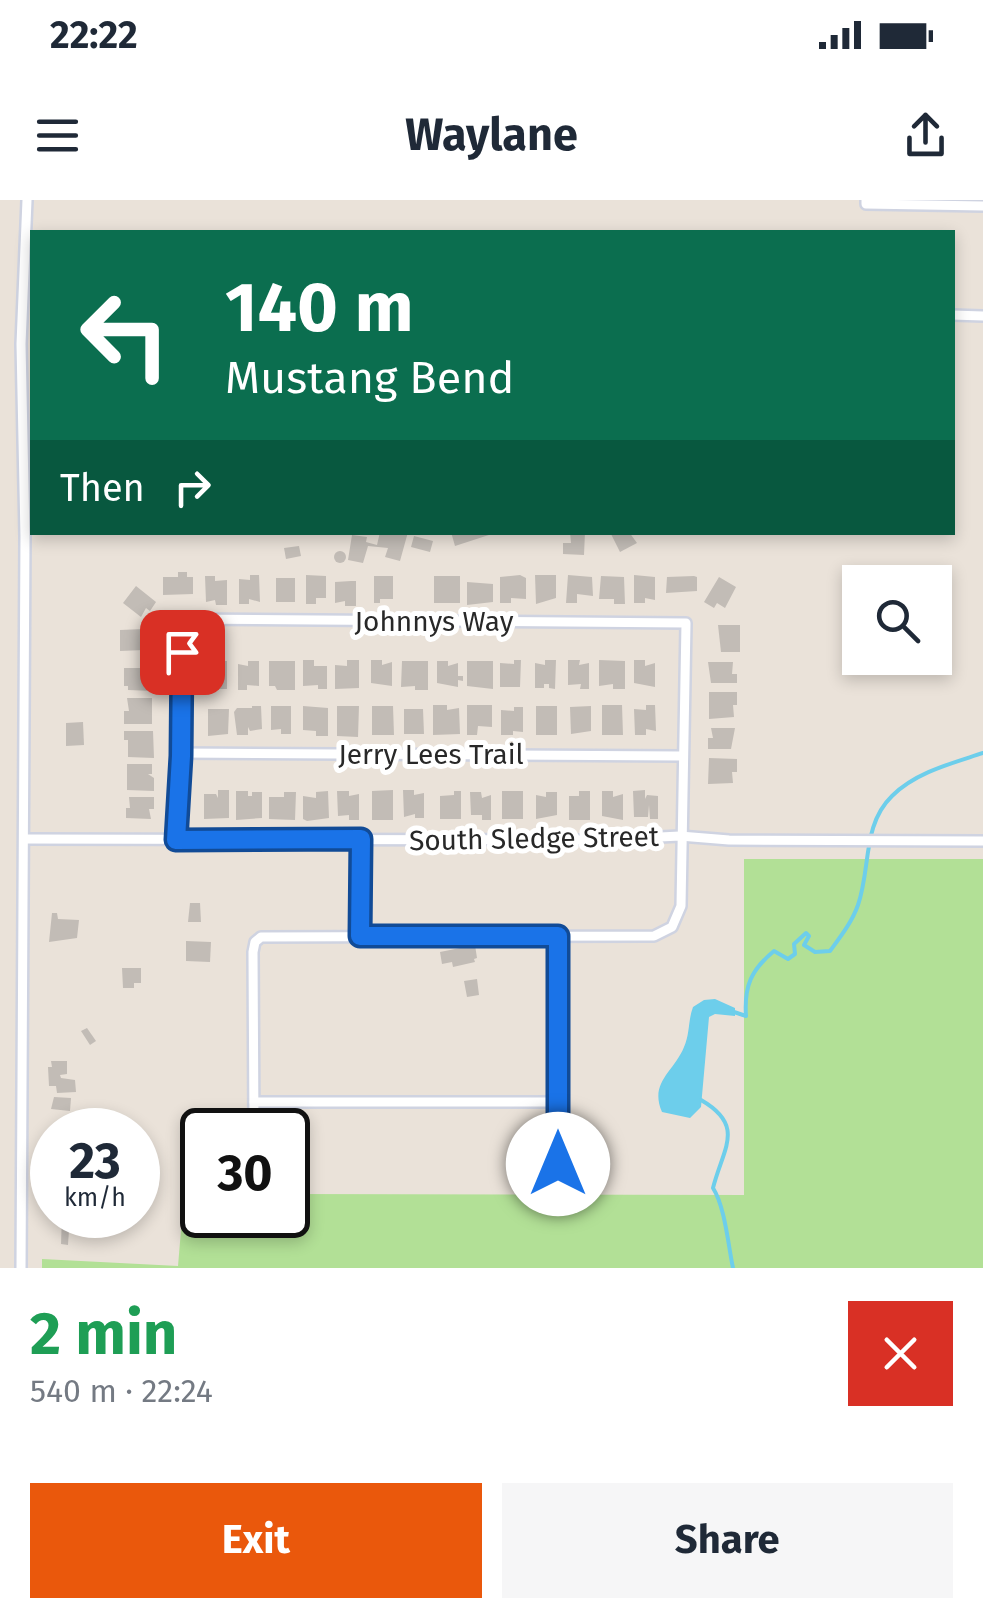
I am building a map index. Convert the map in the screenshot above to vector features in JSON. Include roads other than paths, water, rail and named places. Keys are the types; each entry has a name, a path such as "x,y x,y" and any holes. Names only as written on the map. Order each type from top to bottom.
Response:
{"street":[{"path":"20,1268 25,536 21,344 29,244 27,200"},
{"path":"866,202 983,206"},
{"path":"955,315 983,316"},
{"name":"Johnnys Way","path":"181,753 182,619 686,623 681,756"},
{"path":"176,840 181,753"},
{"name":"Jerry Lees Trail","path":"181,753 681,756"},
{"path":"254,1108 256,942 265,936 654,936 667,932 679,916 681,756"},
{"name":"South Sledge Street","path":"24,840 600,840 680,836 729,840 983,841"},
{"path":"360,936 361,839"},
{"path":"558,936 558,1194"},
{"path":"254,1102 558,1102"}],"water":[{"path":"715,999 735,1008 735,1016 709,1017 701,1107 690,1118 662,1112 661,1085 684,1047 693,1007"}],"waterway":[{"path":"734,1012 746,1016 751,979 774,951 788,959 795,954 794,944 806,933 809,936 804,945 815,952 830,951 858,905 871,833 882,807 892,796 923,774 983,753"},
{"path":"701,1100 715,1110 727,1129 728,1139 713,1188 723,1215 733,1268"}]}
